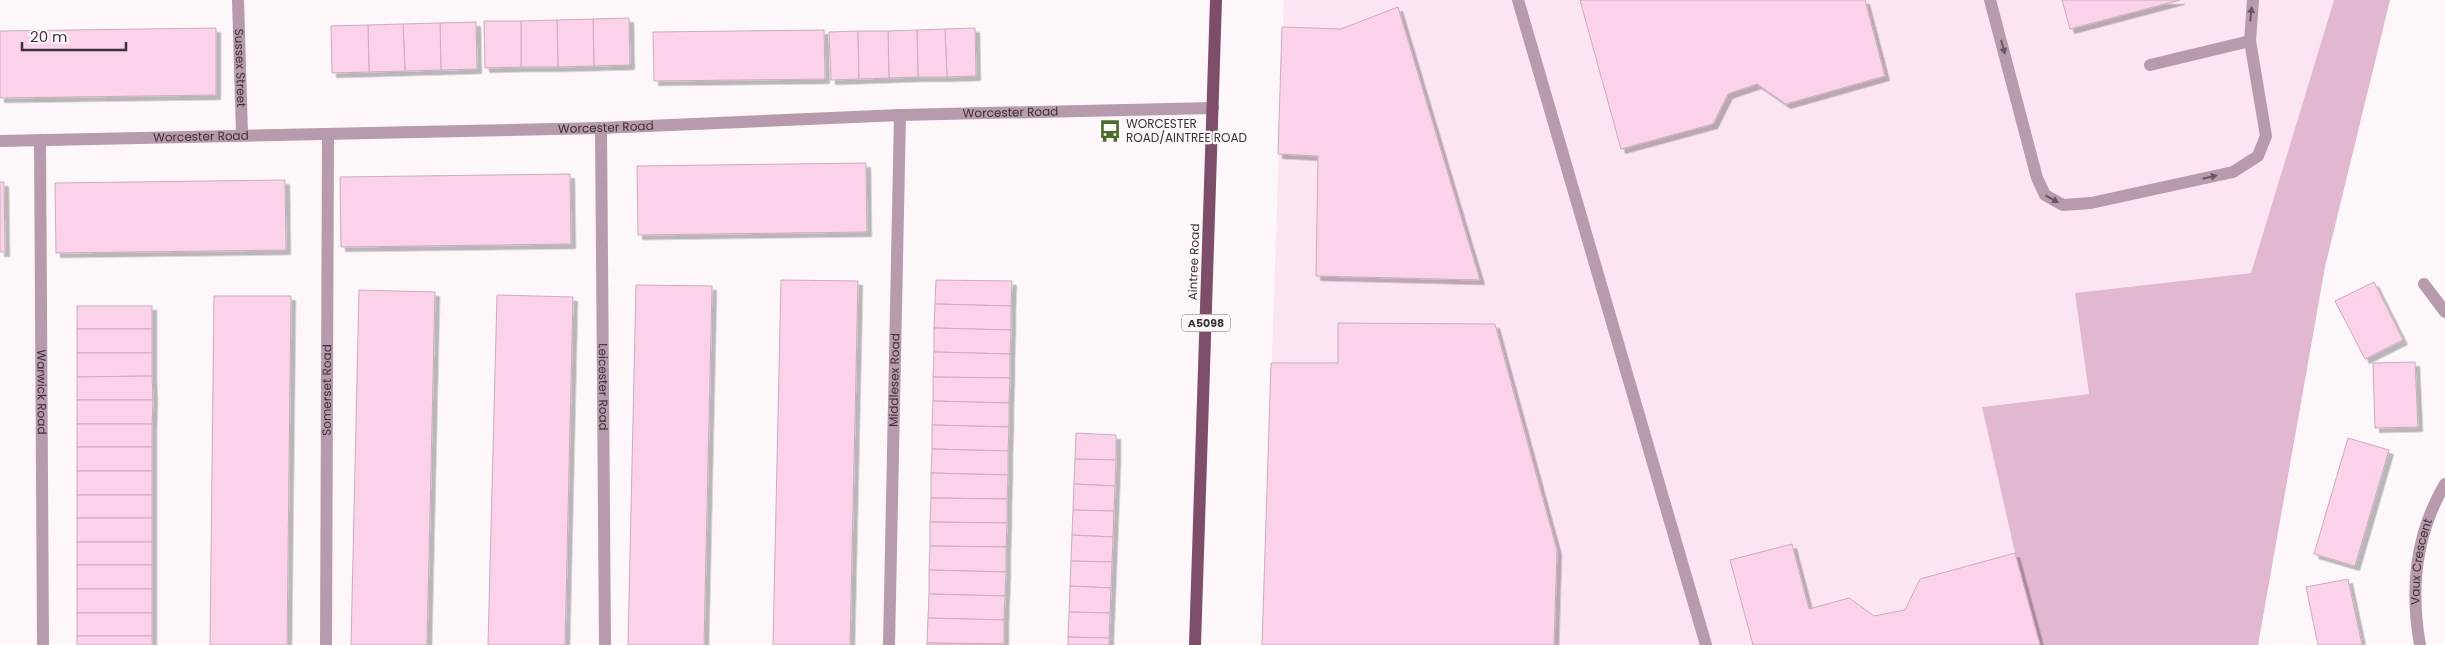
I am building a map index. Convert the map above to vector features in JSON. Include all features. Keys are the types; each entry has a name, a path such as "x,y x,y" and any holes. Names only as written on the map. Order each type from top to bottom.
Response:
{"main road":[{"name":"Aintree Road","path":"1195,645 1216,0"}],"street":[{"name":"Sussex Street","path":"238,0 242,134"},
{"path":"1518,0 1706,645"},
{"path":"1990,0 2038,178 2045,195 2063,205 2091,204 2233,172 2258,156 2266,136 2250,41 2253,0"},
{"path":"2150,65 2250,41"},
{"name":"Worcester Road","path":"0,141 242,134 601,128 900,115 1213,108"},
{"name":"Middlesex Road","path":"889,645 900,115"},
{"name":"Leicester Road","path":"601,128 604,645"},
{"name":"Somerset Road","path":"326,645 328,134"},
{"name":"Warwick Road","path":"40,140 43,645"},
{"path":"2424,284 2445,312"},
{"name":"Vaux Crescent","path":"2420,645 2416,619 2415,579 2423,529 2445,484"}],"shaded area":[{"path":"1284,0 2334,0 2251,273 2075,293 2089,394 1982,407 2015,553 2040,645 1262,645"},
{"path":"2334,0 2390,0 2325,267 2258,645 2040,645 2015,553 1982,407 2089,394 2075,293 2251,273"}],"building":[{"path":"1580,0 1865,0 1885,76 1786,104 1757,84 1728,94 1713,124 1621,149"},
{"path":"2062,0 2180,0 2070,29"},
{"path":"1398,7 1480,280 1316,276 1318,156 1278,154 1282,27 1341,29"},
{"path":"629,18 630,65 594,66 593,19"},
{"path":"593,19 594,66 558,67 557,20"},
{"path":"557,20 558,67 521,67 521,21"},
{"path":"484,21 521,21 521,67 485,68"},
{"path":"476,22 477,69 441,70 440,23"},
{"path":"440,23 441,70 405,71 403,24"},
{"path":"403,24 405,71 369,72 368,25"},
{"path":"368,25 369,72 332,73 331,26"},
{"path":"216,28 216,95 0,98 0,31"},
{"path":"975,28 976,76 947,77 945,29"},
{"path":"945,29 947,77 918,77 917,30"},
{"path":"824,30 825,79 654,81 653,32"},
{"path":"917,30 918,77 889,78 888,31"},
{"path":"858,31 859,79 831,80 829,32"},
{"path":"858,31 888,31 889,78 859,79"},
{"path":"866,163 867,232 638,235 637,166"},
{"path":"570,174 571,244 341,247 340,177"},
{"path":"285,180 286,250 56,253 55,183"},
{"path":"0,182 4,182 5,252 0,252"},
{"path":"781,280 858,281 850,645 773,645"},
{"path":"936,280 1012,281 1011,306 935,304"},
{"path":"2374,282 2403,340 2365,359 2335,301"},
{"path":"636,285 712,286 704,645 628,645"},
{"path":"359,290 435,292 427,645 351,645"},
{"path":"497,295 573,297 565,645 488,645"},
{"path":"214,296 291,296 287,645 210,645"},
{"path":"935,304 1011,306 1011,330 934,328"},
{"path":"77,306 152,306 152,329 77,329"},
{"path":"1338,323 1495,324 1557,550 1554,645 1262,645 1271,363 1338,363"},
{"path":"934,328 1011,330 1010,354 934,352"},
{"path":"77,329 152,329 152,353 77,353"},
{"path":"934,352 1010,354 1010,378 933,377"},
{"path":"77,353 152,353 152,376 77,377"},
{"path":"2415,362 2418,427 2375,428 2373,363"},
{"path":"152,376 153,400 77,400 77,377"},
{"path":"933,377 1010,378 1009,403 933,401"},
{"path":"77,400 153,400 152,424 77,424"},
{"path":"933,401 1009,403 1009,427 932,425"},
{"path":"77,424 152,424 152,447 77,447"},
{"path":"932,425 1009,427 1008,451 932,449"},
{"path":"1076,433 1116,435 1116,460 1075,459"},
{"path":"2348,438 2389,450 2355,566 2314,554"},
{"path":"77,447 152,447 152,471 77,471"},
{"path":"932,449 1008,451 1008,475 931,473"},
{"path":"1075,459 1116,460 1115,486 1074,484"},
{"path":"77,471 152,471 152,495 77,495"},
{"path":"931,473 1008,475 1007,499 931,498"},
{"path":"1074,484 1115,486 1114,511 1073,510"},
{"path":"77,495 152,495 152,518 77,518"},
{"path":"931,498 1007,499 1007,523 930,522"},
{"path":"1073,510 1114,511 1113,537 1072,535"},
{"path":"77,518 152,518 152,542 77,542"},
{"path":"930,522 1007,523 1006,547 930,546"},
{"path":"1072,535 1113,537 1112,562 1071,561"},
{"path":"77,542 152,542 152,565 77,565"},
{"path":"1792,544 1809,609 1849,598 1874,616 1905,610 1920,579 2015,553 2040,645 1753,645 1730,560"},
{"path":"930,546 1006,547 1006,572 929,570"},
{"path":"1071,561 1112,562 1111,588 1070,586"},
{"path":"77,565 152,565 152,589 77,589"},
{"path":"929,570 1006,572 1005,596 929,594"},
{"path":"2348,579 2362,645 2318,645 2306,587"},
{"path":"1070,586 1111,588 1110,613 1069,612"},
{"path":"77,589 152,589 152,613 77,613"},
{"path":"929,594 1005,596 1004,620 928,618"},
{"path":"1069,612 1110,613 1109,638 1068,637"},
{"path":"77,613 152,613 152,636 77,636"},
{"path":"928,618 1004,620 1004,644 927,643"},
{"path":"77,636 152,636 152,645 77,645"},
{"path":"1068,637 1109,638 1109,645 1068,645"},
{"path":"927,643 1004,644 1004,645 927,645"}],"place":[{"name":"WORCESTER ROAD/AINTREE ROAD","path":"1110,131"}]}
